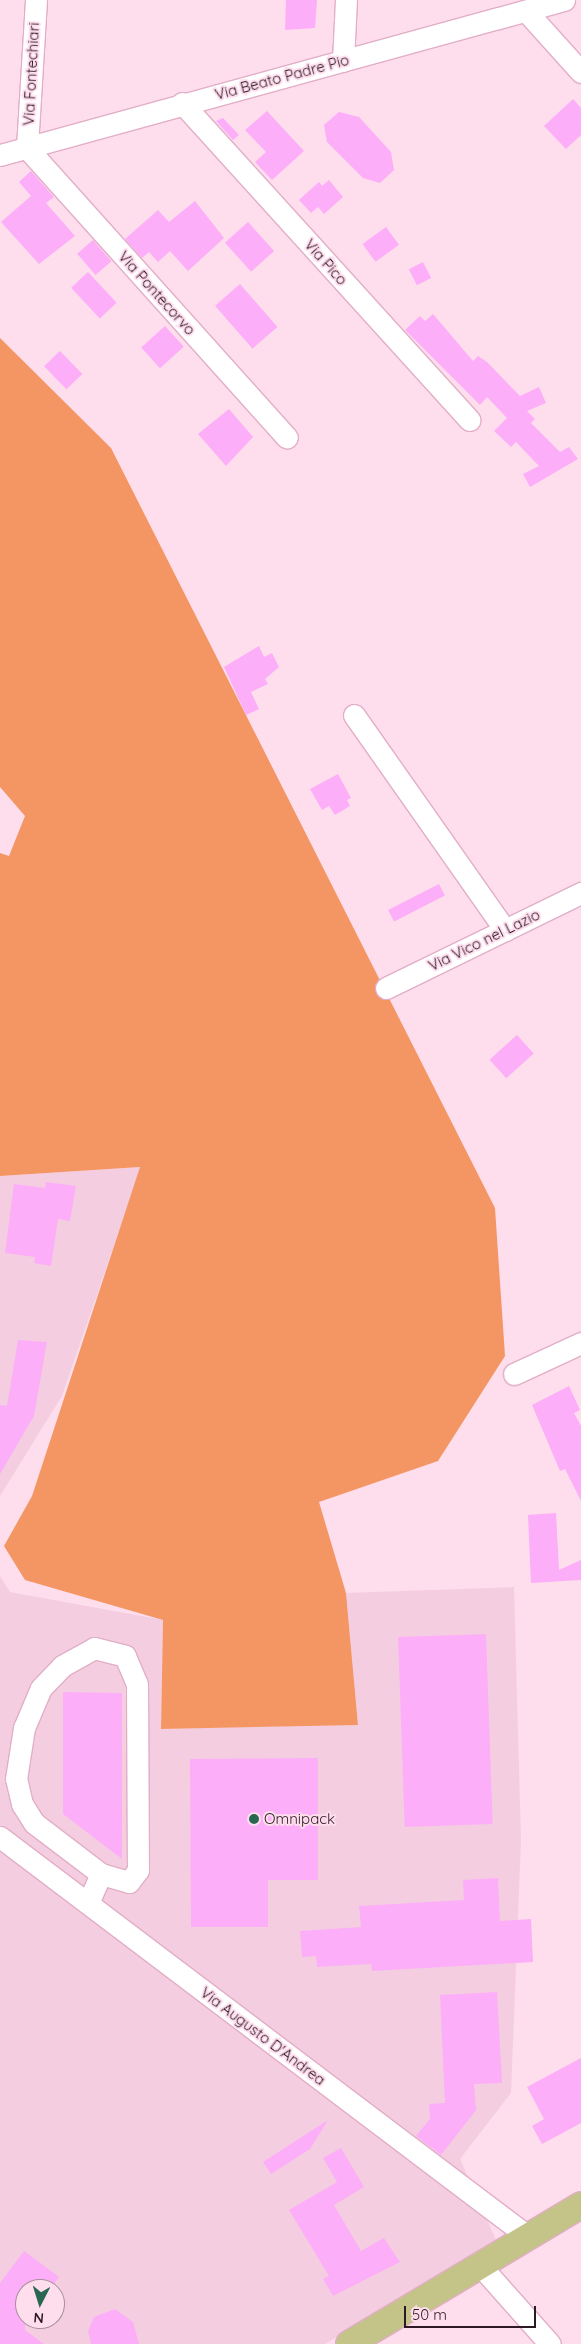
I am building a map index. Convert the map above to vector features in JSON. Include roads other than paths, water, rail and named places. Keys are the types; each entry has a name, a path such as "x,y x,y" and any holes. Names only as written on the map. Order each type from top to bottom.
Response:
{"main road":[{"path":"349,2344 478,2263 581,2205"}],"street":[{"name":"Via Fontechiari","path":"27,148 36,0"},
{"path":"343,61 346,0"},
{"name":"Via Beato Padre Pio","path":"0,155 182,103 564,0"},
{"path":"526,11 581,72"},
{"name":"Via Pico","path":"182,103 469,420"},
{"name":"Via Pontecorvo","path":"27,148 287,438"},
{"path":"354,715 505,930"},
{"name":"Via Vico nel Lazio","path":"386,988 581,893"},
{"path":"514,1374 581,1343"},
{"path":"101,1648 125,1656 136,1677 140,1846 134,1879 116,1882 101,1874 34,1823 22,1804 16,1779 24,1728 41,1688 75,1656 101,1648"},
{"name":"Via Augusto D'Andrea","path":"0,1837 526,2235"},
{"path":"88,1903 101,1874"},
{"path":"478,2263 550,2344"}],"place":[{"name":"Omnipack","path":"254,1819"}]}
